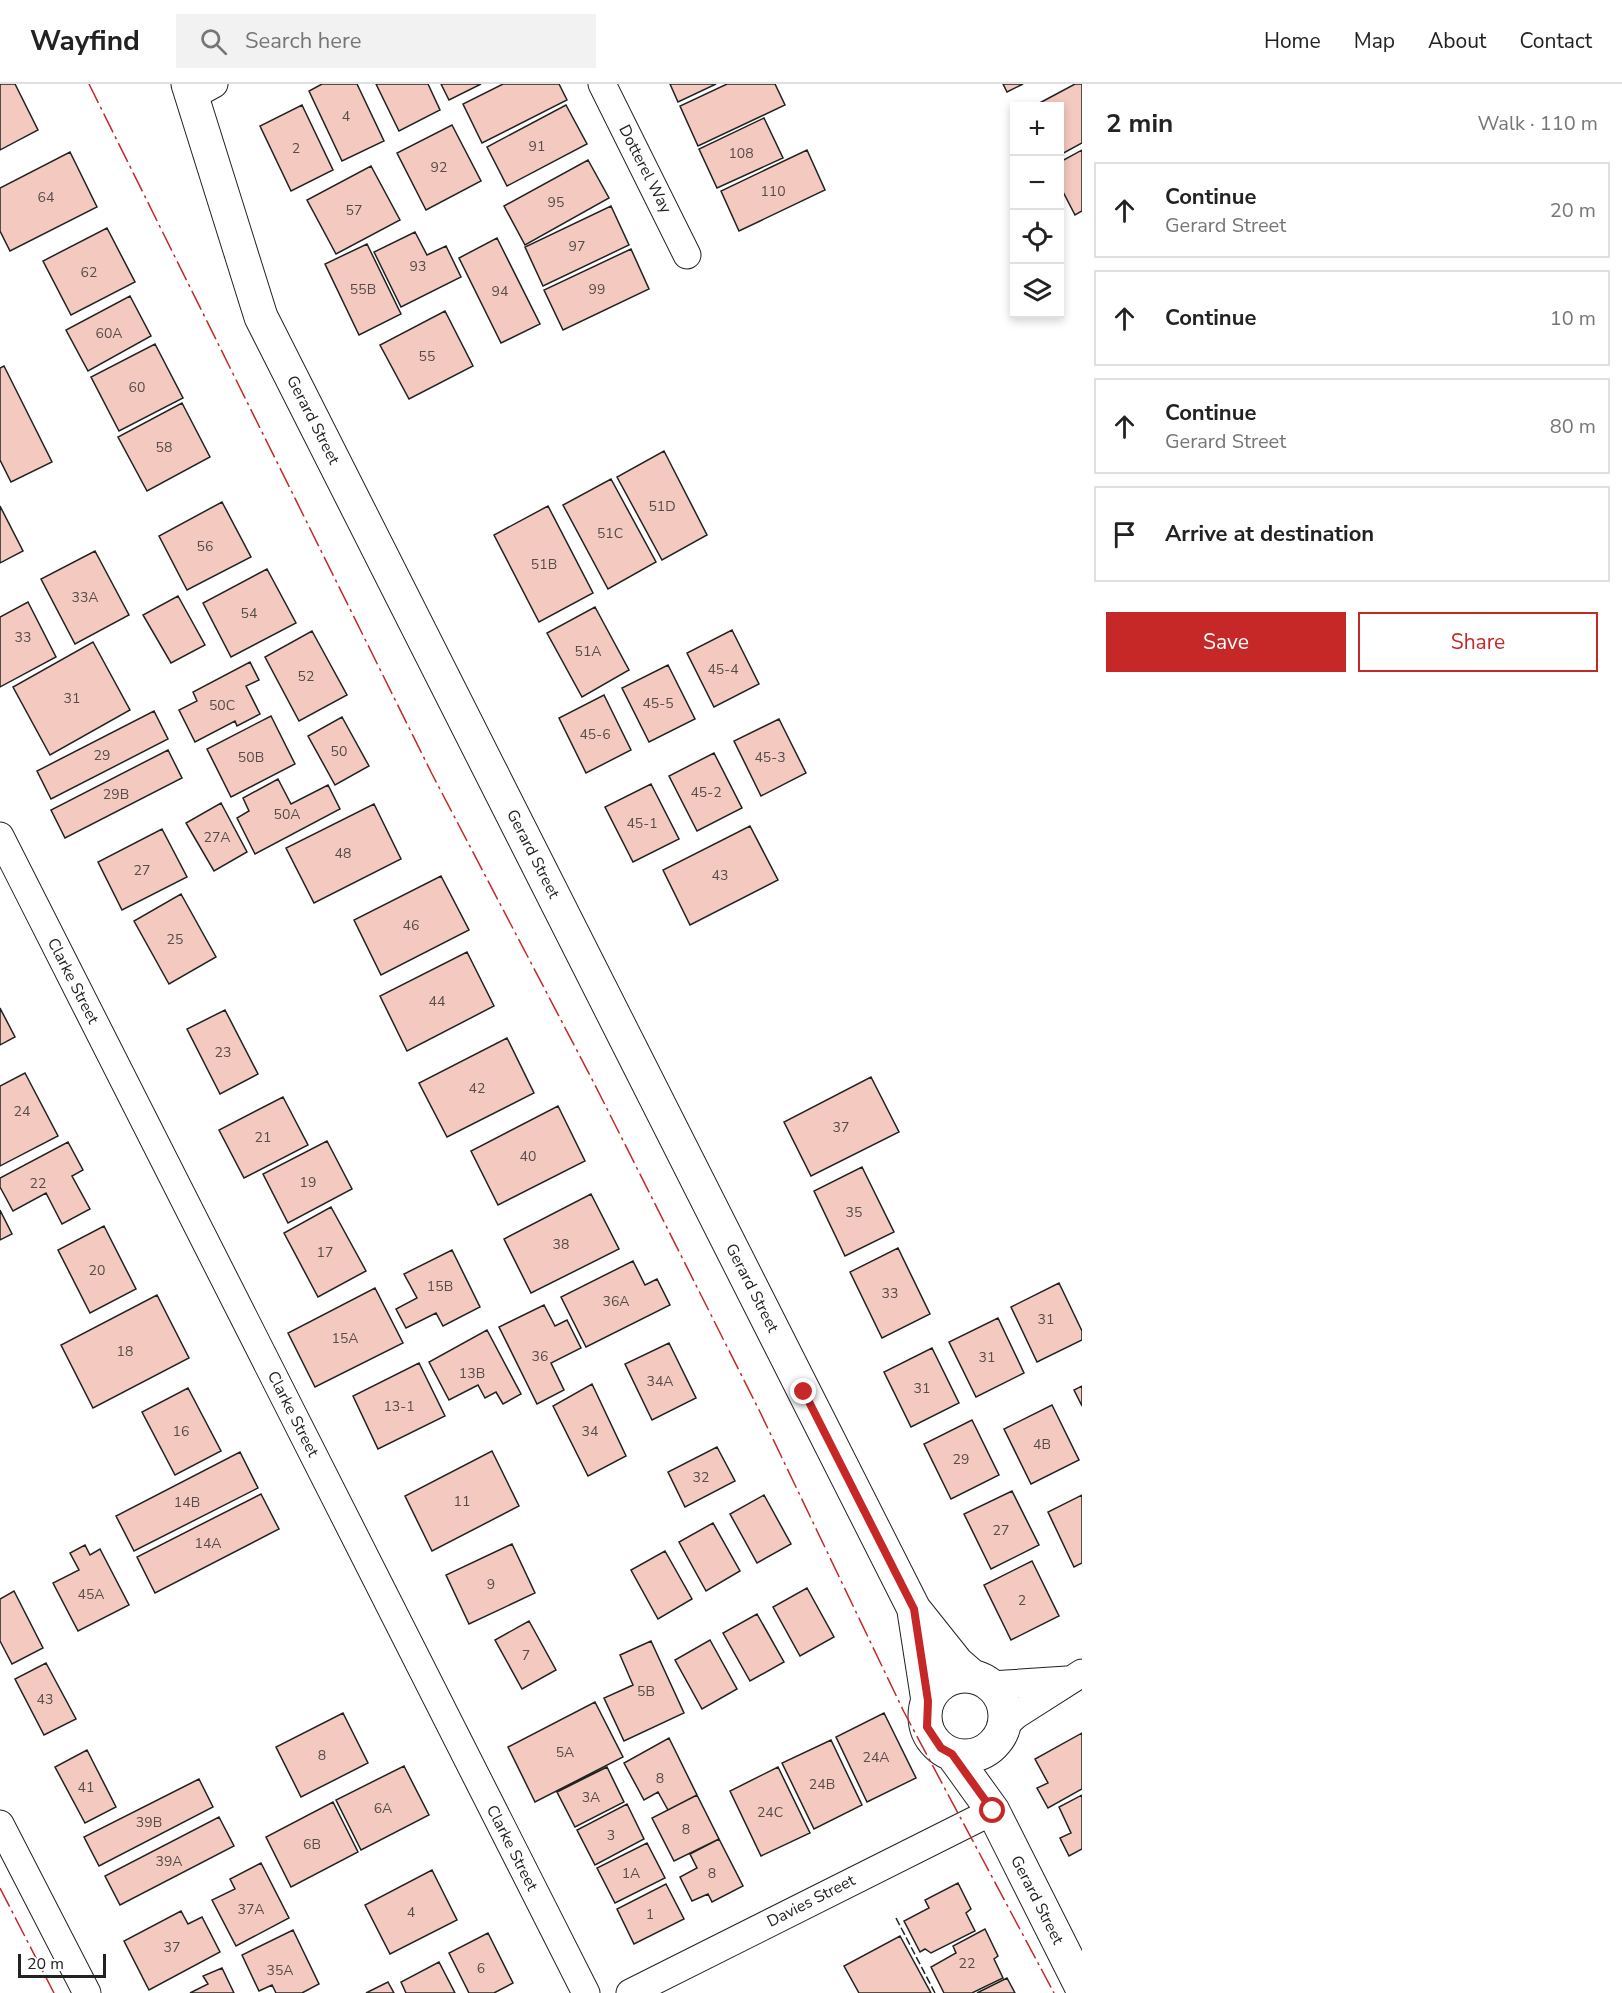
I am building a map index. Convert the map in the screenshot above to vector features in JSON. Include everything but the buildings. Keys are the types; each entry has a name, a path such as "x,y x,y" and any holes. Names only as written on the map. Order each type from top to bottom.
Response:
{"street":[{"name":"Dotterel Way","path":"602,84 687,255"},
{"name":"Gerard Street","path":"198,88 261,317 914,1609 957,1663 982,1681"},
{"name":"Clarke Street","path":"0,836 586,1993"},
{"name":"Gerard Street","path":"914,1609 928,1701"},
{"path":"958,1676 982,1681 1075,1676 973,1755 952,1754 941,1748 927,1727 928,1701 946,1681 958,1676"},
{"path":"982,1681 999,1692 1003,1703 998,1736"},
{"name":"Gerard Street","path":"993,1811 998,1736"},
{"name":"Gerard Street","path":"952,1754 993,1811 1082,1988"},
{"name":"Davies Street","path":"630,1993 993,1811"},
{"path":"0,1824 87,1993"}],"fence":[{"path":"896,1918 935,1993"}],"power":[{"path":"89,84 432,774 595,1085 760,1412 904,1712 1054,1993"},
{"path":"0,1888 54,1993"}],"route":[{"path":"804,1392 914,1609 928,1701 925,1714 927,1727 932,1738 941,1748 952,1754 968,1780 993,1811"}]}
